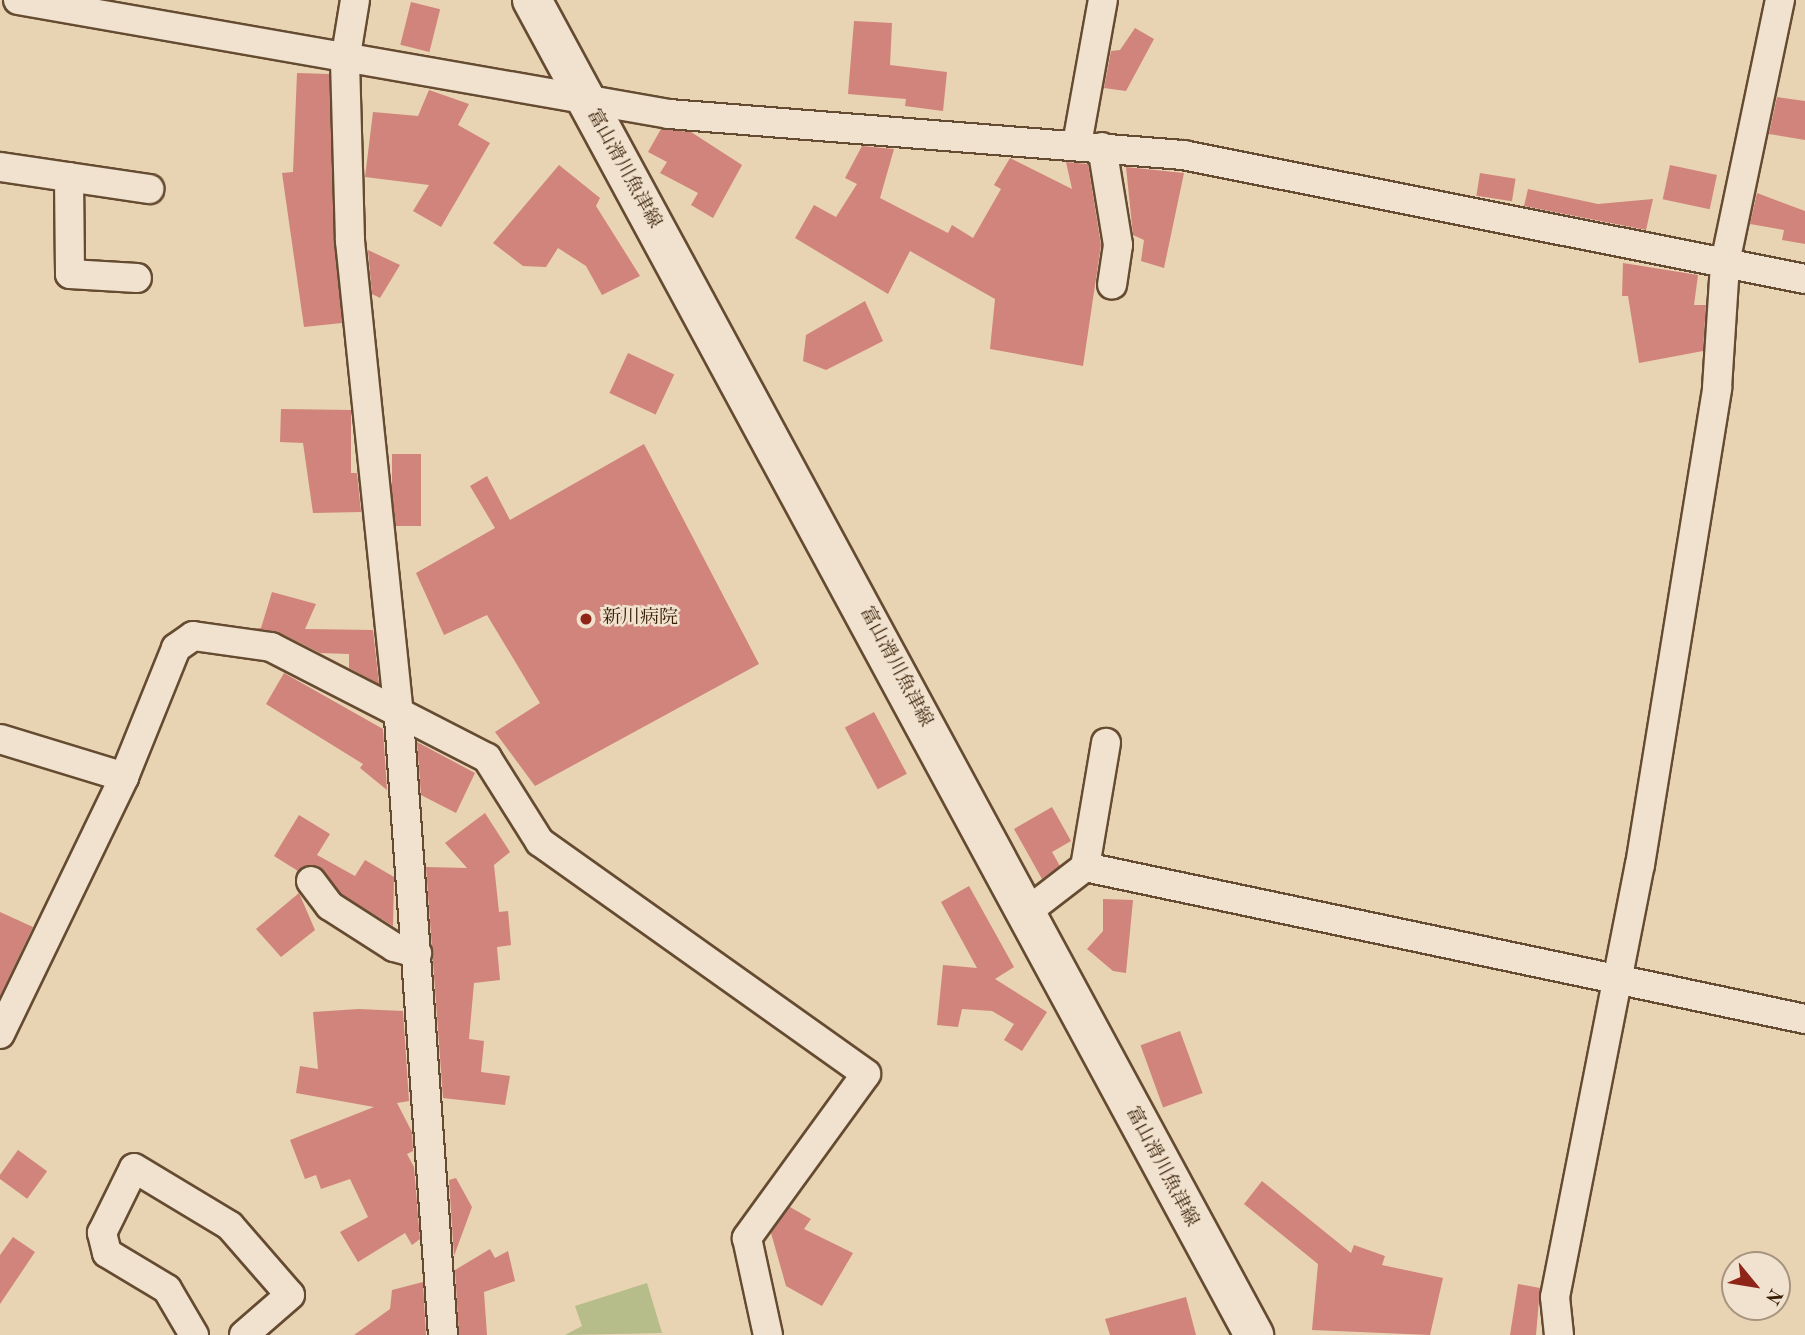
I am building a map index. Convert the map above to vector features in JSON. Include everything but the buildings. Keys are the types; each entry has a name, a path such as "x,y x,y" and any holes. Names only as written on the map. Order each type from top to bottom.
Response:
{"main road":[{"name":"富山滑川魚津線","path":"532,0 769,429 1024,914 1254,1335"}],"street":[{"path":"18,0 59,4 345,61 669,114 1089,145 1340,182 1805,279"},
{"path":"355,0 345,61 350,241 399,718 443,1335"},
{"path":"1103,0 1089,145 1118,245 1112,285"},
{"path":"1559,1335 1555,1297 1613,979 1640,865 1717,388 1725,263 1780,0"},
{"path":"0,167 149,190"},
{"path":"69,177 69,274 137,278"},
{"path":"0,1034 124,777 176,648 193,636 271,647 399,718 487,758 540,842 866,1074 747,1238 768,1335"},
{"path":"0,739 124,777"},
{"path":"1024,914 1085,867 1106,743"},
{"path":"1085,867 1805,1019"},
{"path":"311,881 330,906 394,947 417,953"},
{"path":"194,1335 167,1289 107,1253 102,1233 134,1168 230,1226 290,1295 244,1335"}],"green space":[{"path":"647,1283 662,1333 565,1335 582,1326 575,1306"}],"place":[{"name":"新川病院","path":"586,619"}]}
